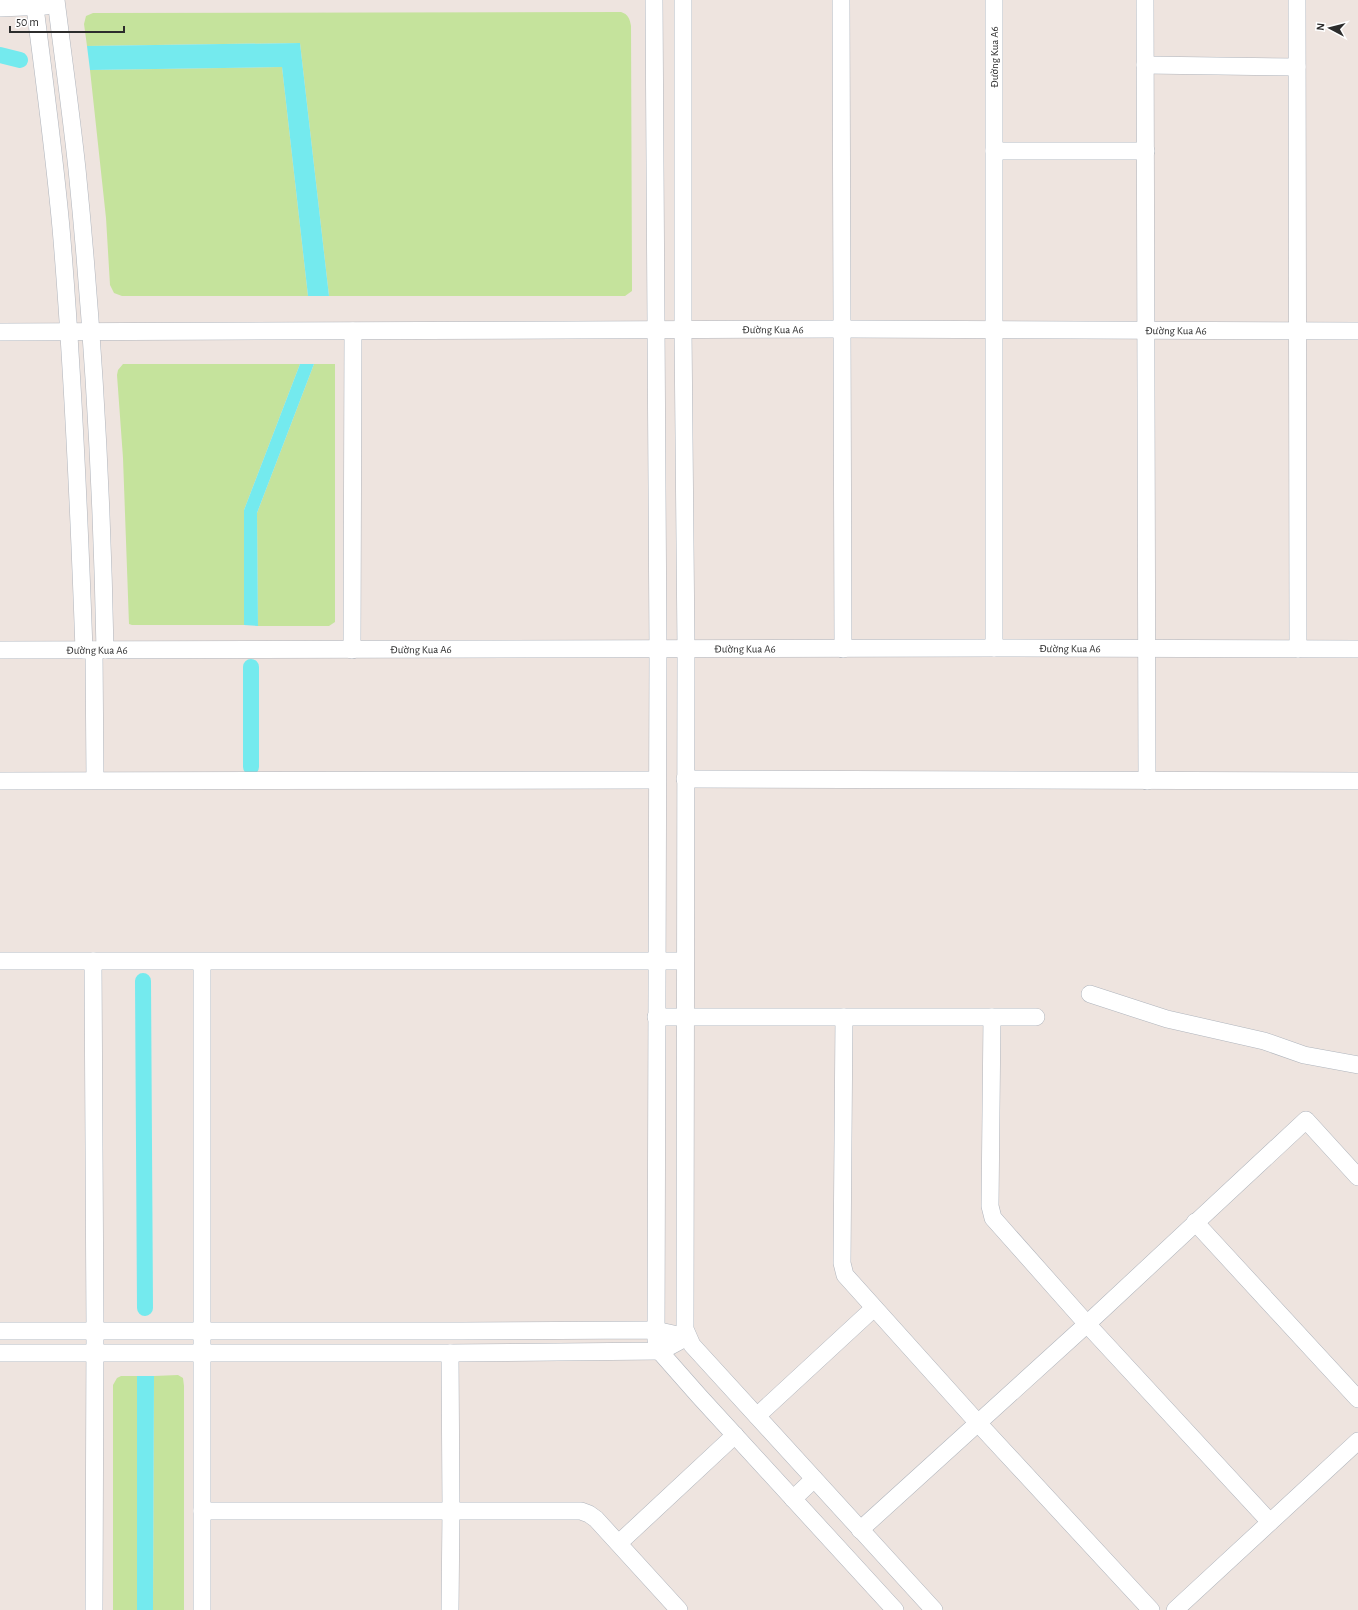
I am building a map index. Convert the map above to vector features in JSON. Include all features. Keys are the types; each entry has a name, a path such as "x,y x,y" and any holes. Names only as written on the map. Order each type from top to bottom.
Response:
{"street":[{"path":"654,0 658,649 656,1340 660,1351 895,1610"},
{"path":"683,0 683,330 686,649 684,1323 687,1337 692,1345 934,1610"},
{"path":"841,0 843,649"},
{"name":"Đường Kua A6","path":"994,0 994,648"},
{"path":"1145,0 1147,781"},
{"path":"1297,0 1298,649"},
{"path":"35,3 54,154 69,332 81,546 94,650"},
{"path":"0,8 35,3 57,3 77,169 91,332 101,508 94,650 95,780"},
{"path":"1145,65 1297,66"},
{"path":"994,151 1146,151"},
{"name":"Đường Kua A6","path":"0,332 842,329 1358,331"},
{"path":"352,650 353,331"},
{"name":"Đường Kua A6","path":"0,650 994,648 1358,649"},
{"path":"685,779 1358,781"},
{"path":"0,781 657,780"},
{"path":"92,961 95,1330 94,1610"},
{"path":"0,962 685,961"},
{"path":"202,962 202,1610"},
{"path":"1090,994 1168,1019 1264,1041 1304,1055 1358,1065"},
{"path":"656,1017 1036,1016"},
{"path":"844,1017 842,1263 845,1275 978,1423 1151,1610"},
{"path":"992,1017 991,1212 996,1222 1087,1324 1270,1522"},
{"path":"860,1530 1087,1324 1306,1120 1358,1177"},
{"path":"1195,1222 1358,1399"},
{"path":"756,1416 874,1308"},
{"path":"0,1331 656,1330 687,1337"},
{"path":"0,1354 95,1352 450,1353 660,1351 687,1337"},
{"path":"450,1353 452,1510 450,1610"},
{"path":"619,1543 735,1435"},
{"path":"1174,1610 1358,1441"},
{"path":"793,1499 814,1479"},
{"path":"202,1511 581,1511 596,1519 679,1610"},
{"path":"900,1610 918,1593"}],"green space":[{"path":"621,12 628,17 631,26 632,291 625,296 329,296 300,43 87,46 84,24 86,16 93,13"},
{"path":"282,67 308,296 122,296 114,293 110,285 106,218 90,70"},
{"path":"123,364 300,364 244,510 244,625 129,624 123,458 117,375 118,370"},
{"path":"314,364 335,364 335,622 329,626 258,626 257,513"},
{"path":"178,1375 183,1378 184,1386 184,1610 153,1610 154,1376"},
{"path":"121,1376 137,1376 137,1610 113,1610 113,1385 117,1378"}],"water":[{"path":"300,43 329,296 308,296 282,67 90,70 87,46"},
{"path":"300,364 314,364 257,513 258,626 244,625 244,510"},
{"path":"137,1376 154,1376 153,1610 137,1610"}],"waterway":[{"path":"0,55 20,60"},
{"path":"251,667 251,767"},
{"path":"143,981 145,1308"}]}
